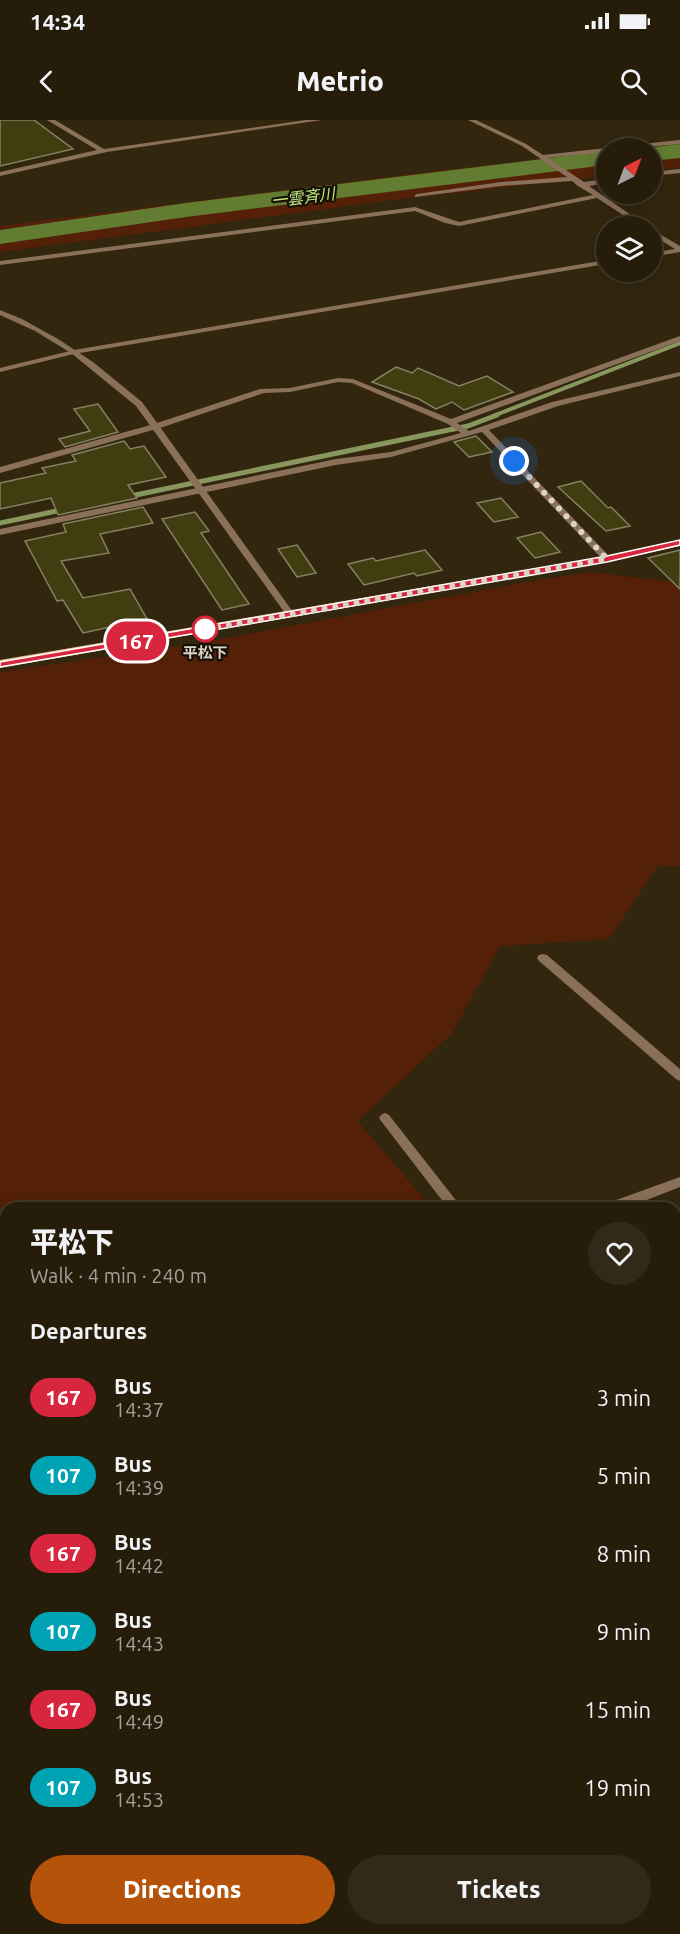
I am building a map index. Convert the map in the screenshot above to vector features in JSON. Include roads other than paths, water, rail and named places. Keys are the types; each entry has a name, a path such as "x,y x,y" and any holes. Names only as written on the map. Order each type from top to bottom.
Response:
{"main road":[{"path":"0,664 607,559 680,543"}],"street":[{"path":"50,120 103,151"},
{"path":"0,174 103,151 319,120"},
{"path":"471,120 524,145 596,196"},
{"path":"662,144 680,142"},
{"path":"540,157 596,151"},
{"path":"662,173 680,171"},
{"path":"417,196 501,184 569,178"},
{"path":"580,185 596,182"},
{"path":"0,263 415,209 425,211 447,224 459,224 596,196"},
{"path":"609,204 628,216"},
{"path":"662,238 680,250"},
{"path":"662,253 680,250"},
{"path":"0,370 74,352 596,264"},
{"path":"0,312 45,333 74,352 139,404 290,614"},
{"path":"451,422 680,338"},
{"path":"0,532 198,486 391,453 484,429 555,404 680,374"},
{"path":"0,470 157,426 263,391 290,390 338,380 353,381 451,422 467,433"},
{"path":"484,429 607,559"},
{"path":"543,958 680,1076"},
{"path":"385,1118 451,1202"},
{"path":"626,1202 680,1182"}],"waterway":[{"name":"一雲斉川","path":"662,153 680,151"},
{"name":"一雲斉川","path":"0,237 186,210 596,159"},
{"path":"493,416 680,343"},
{"path":"126,497 468,426 497,415"},
{"path":"0,523 66,509"}],"place":[{"name":"平松下","path":"205,629"}]}
